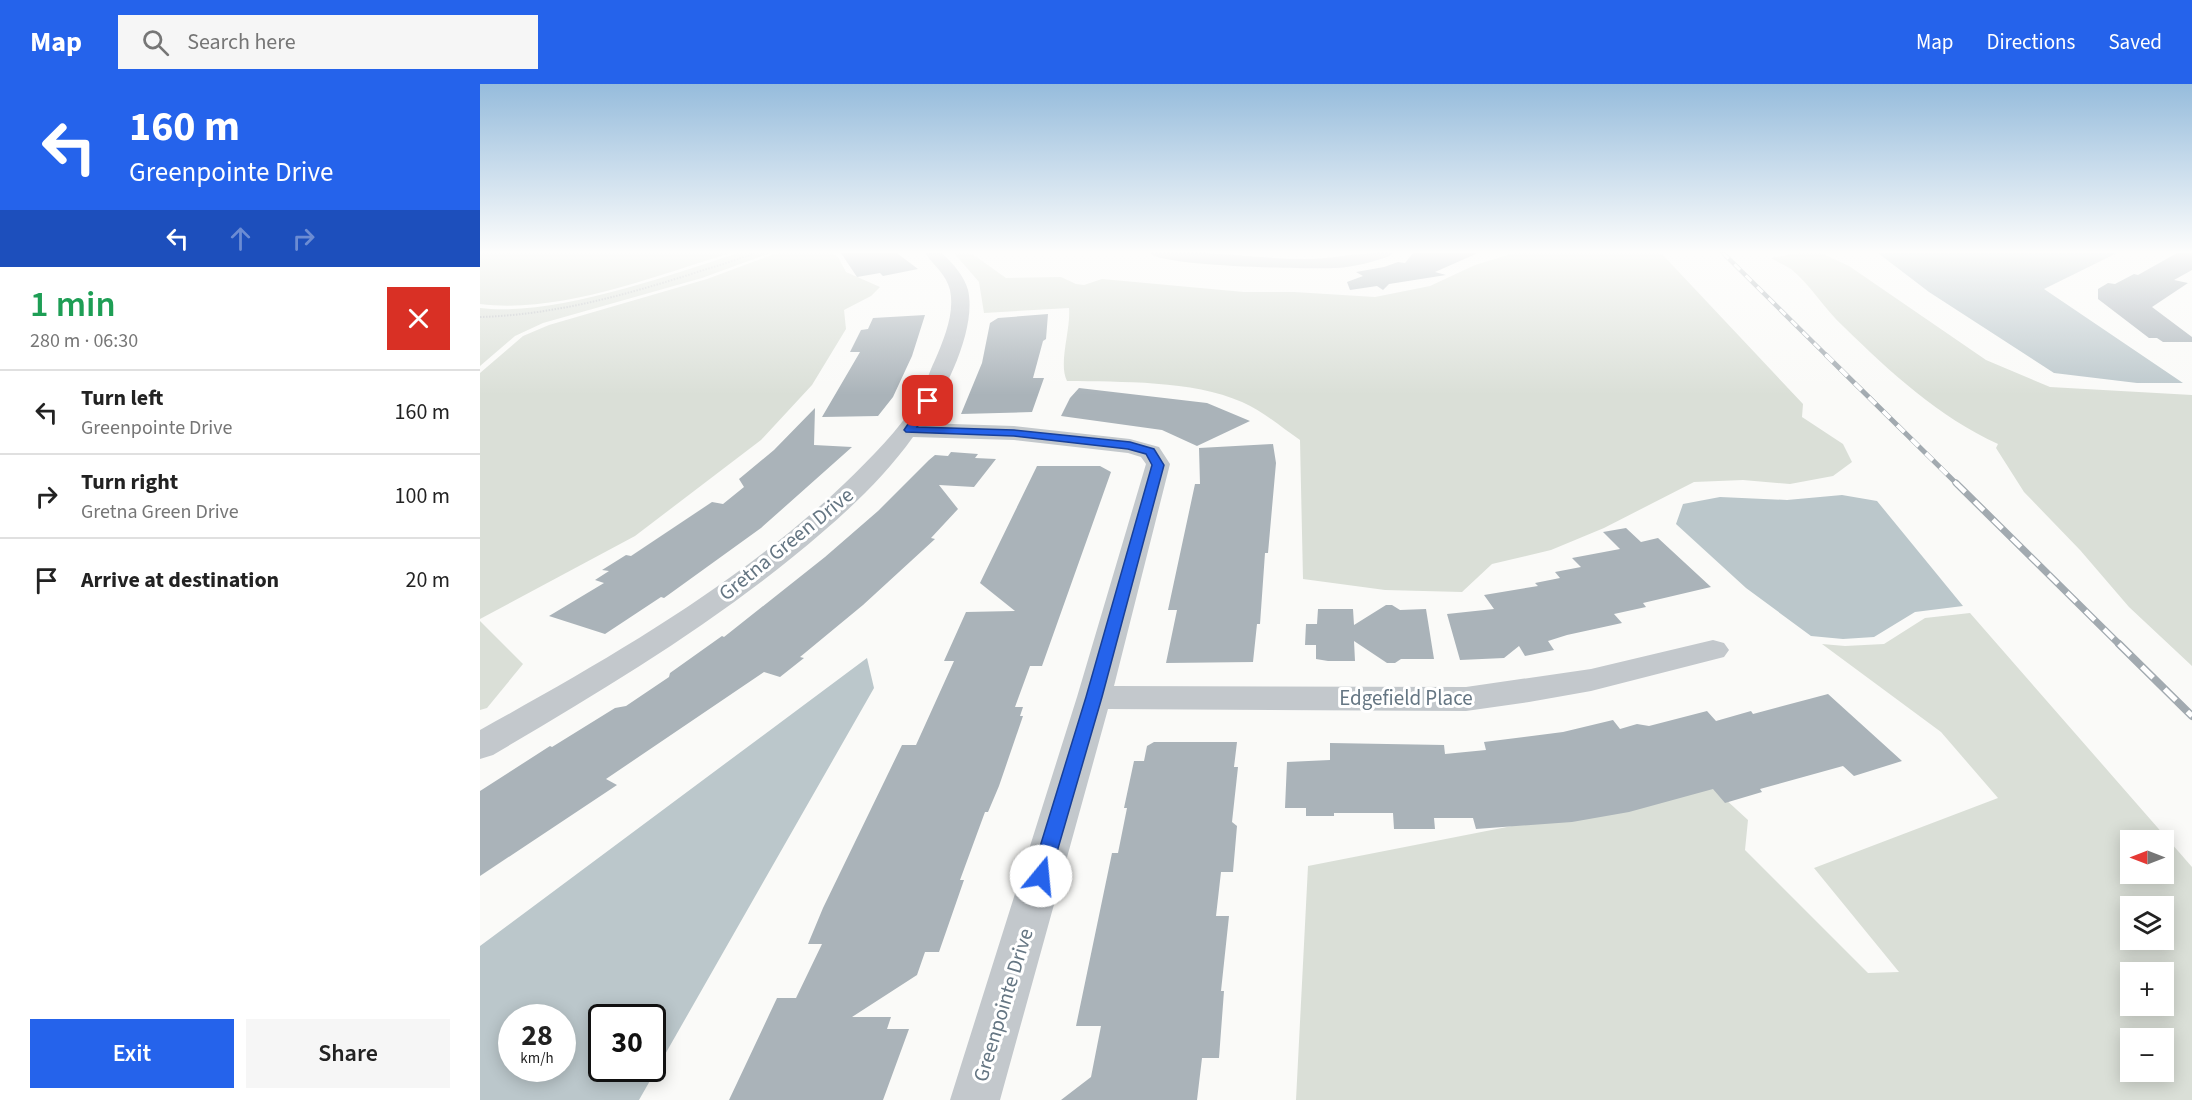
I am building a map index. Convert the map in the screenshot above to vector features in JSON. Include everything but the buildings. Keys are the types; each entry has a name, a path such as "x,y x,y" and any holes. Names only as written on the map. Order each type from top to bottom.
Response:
{"street":[{"name":"Gretna Green Drive","path":"480,746 611,670 756,570 828,514 870,474 910,430 941,376 951,348 961,300"},
{"name":"Greenpointe Drive","path":"910,430 1014,433 1130,446 1150,452 1158,465 1094,697 975,1100"},
{"name":"Edgefield Place","path":"1094,697 1466,699 1525,694 1626,674 1713,650"}],"path":[{"path":"480,317 519,315 600,300"}],"shaded area":[{"path":"480,300 560,300 511,306 480,304"},
{"path":"623,300 543,323 515,336 480,366 480,308 509,309 575,301"},
{"path":"633,300 862,300 844,310 846,329 812,385 761,440 635,536 480,619 480,373 523,336 549,325"},
{"path":"982,300 1706,300 1803,404 1802,417 1843,444 1852,462 1833,476 1790,484 1743,480 1694,482 1604,528 1551,550 1492,564 1462,592 1385,590 1303,579 1300,440 1257,410 1222,395 1179,386 1067,381 1064,356 1069,308 984,313"},
{"path":"1821,300 1899,300 1986,360 2050,387 2192,395 2192,666 2129,607 2080,550 2024,492 1996,448 1998,444 1935,407 1879,360 1837,320"},
{"path":"1942,300 2061,300 2183,383 2137,383 2054,373"},
{"path":"1842,495 1877,501 1963,606 1915,612 1874,637 1843,639 1811,636 1746,588 1676,524 1683,504 1720,497 1787,500"},
{"path":"1970,613 2160,830 2120,830 2120,884 2174,884 2174,846 2192,867 2192,1100 1296,1100 1308,866 1712,787 1748,820 1745,850 1868,973 1899,972 1814,868 1998,798 1941,732 1822,644 1845,646 1884,644 1925,618"},
{"path":"480,621 523,664 487,708 480,710"},
{"path":"867,658 874,688 666,1053 666,1004 588,1004 588,1082 649,1082 639,1100 480,1100 480,946"}],"railway":[{"path":"1771,300 1827,356"},
{"path":"1826,355 1958,485"},
{"path":"1956,483 2121,646"},
{"path":"2119,644 2192,716"}],"route":[{"path":"928,401 910,430 1014,433 1130,446 1150,452 1158,465 1094,697 1041,876"}]}
